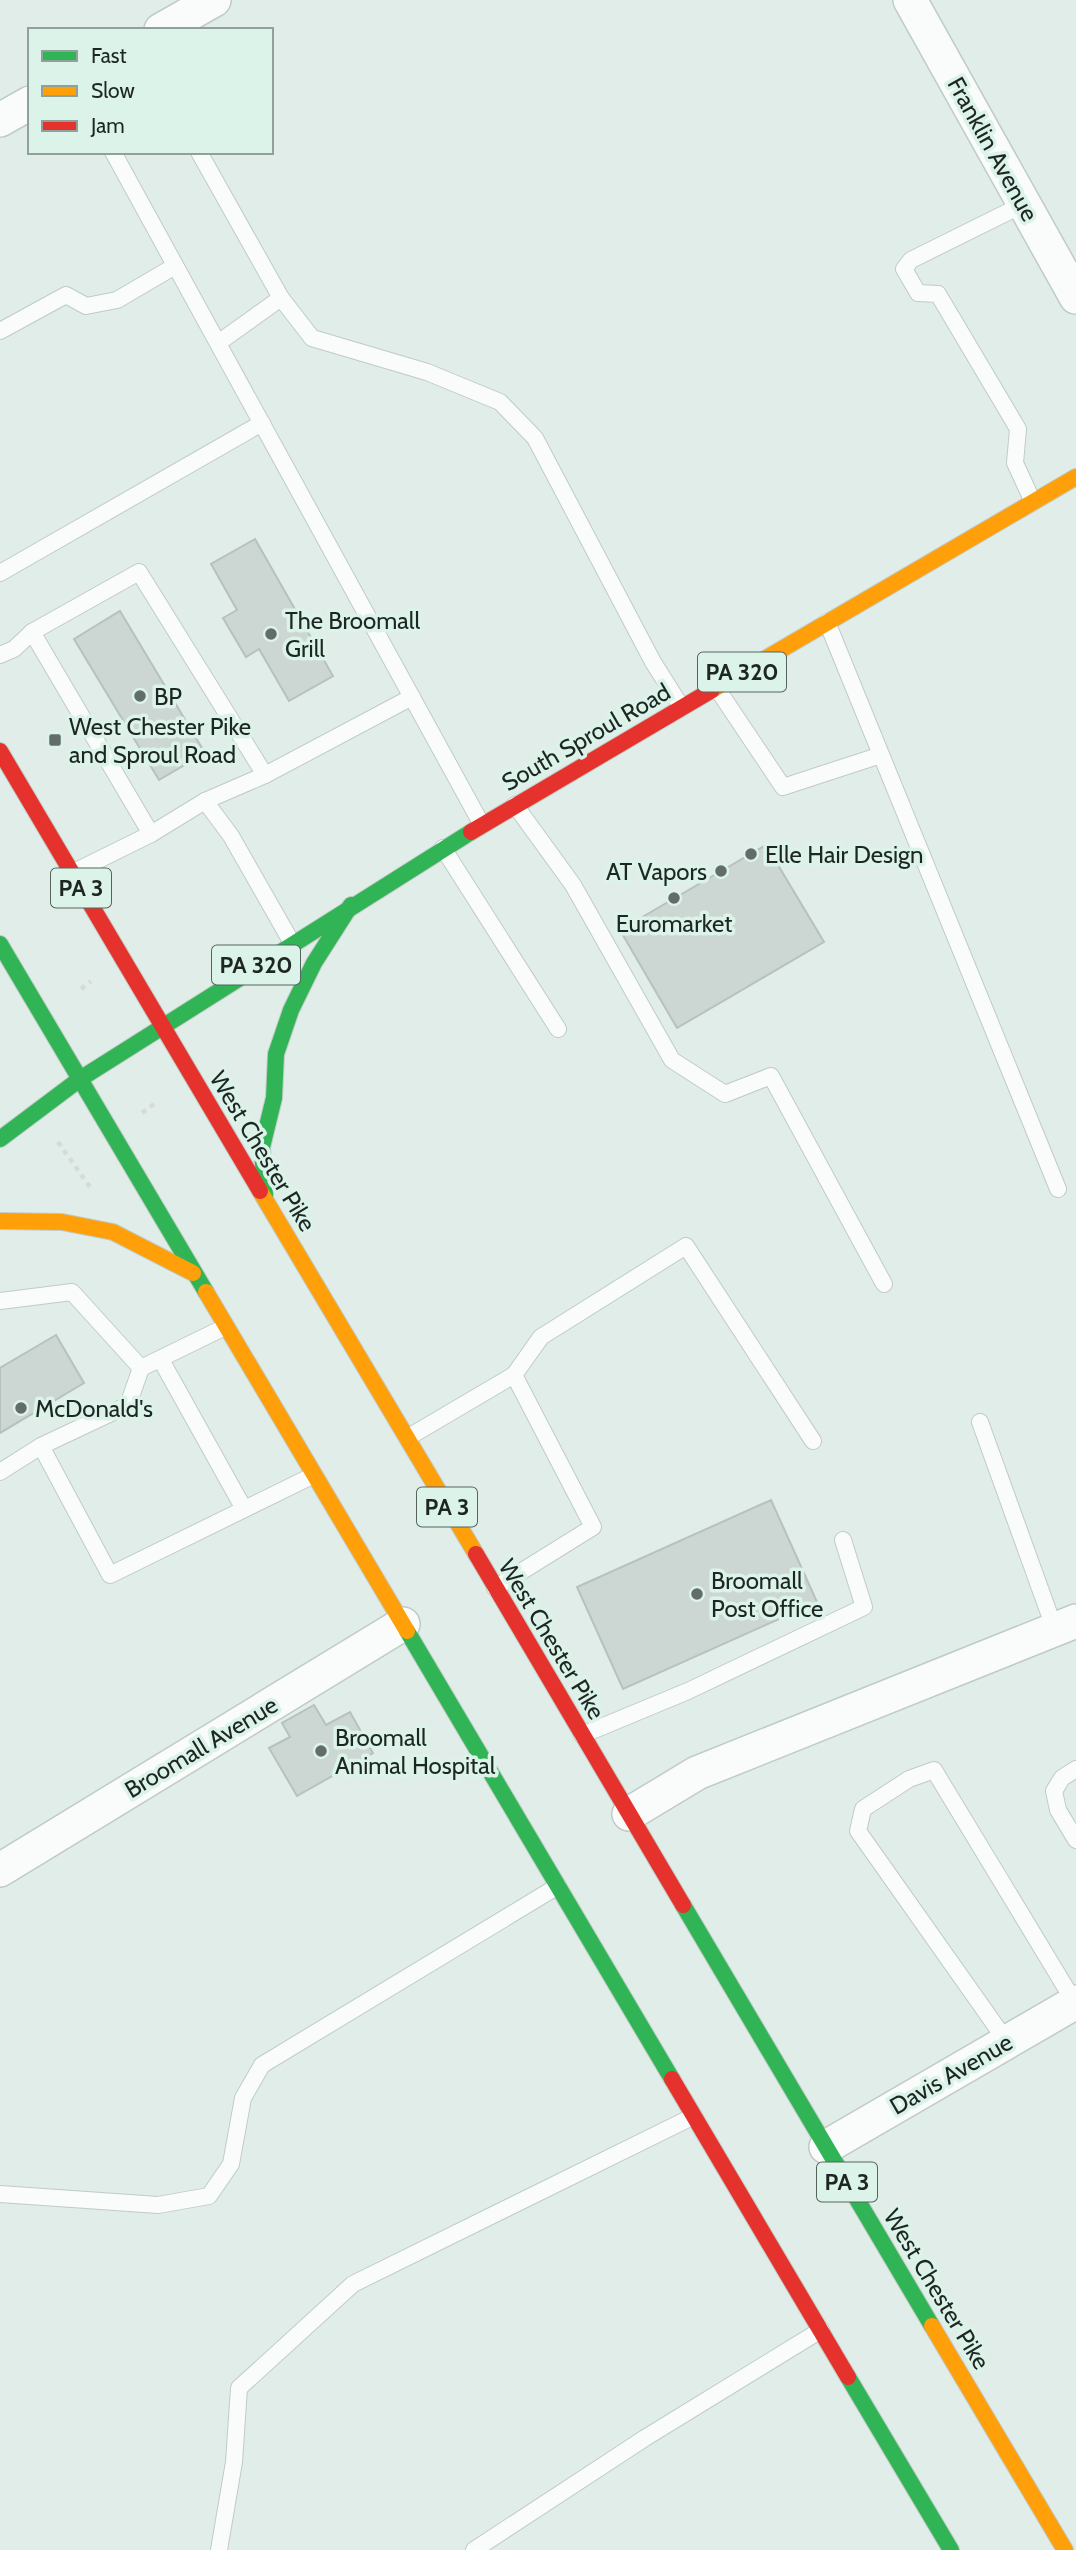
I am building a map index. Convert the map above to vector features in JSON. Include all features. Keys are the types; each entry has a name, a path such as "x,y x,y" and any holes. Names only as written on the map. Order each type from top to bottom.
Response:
{"main road":[{"name":"South Sproul Road","path":"162,1026 443,848 1076,477"},
{"name":"West Chester Pike","path":"0,751 1065,2550"},
{"path":"266,1200 262,1147 274,1098 276,1054 291,1010 314,963 351,905"},
{"path":"0,944 951,2550"},
{"name":"PA 320","path":"0,1139 80,1079 162,1026"},
{"path":"0,1221 62,1222 113,1232 195,1274"}],"street":[{"path":"165,28 214,0"},
{"name":"Franklin Avenue","path":"910,0 1076,297"},
{"path":"0,120 28,104"},
{"name":"Broomall Avenue","path":"0,1870 402,1624"},
{"path":"629,1814 697,1773 1065,1625"},
{"name":"Davis Avenue","path":"826,2147 1076,2003"}],"lane":[{"path":"114,154 482,825"},
{"path":"200,154 281,298 312,338 427,372 500,402 535,438 653,662 682,708"},
{"path":"1024,204 911,260 904,269 918,293 938,294 1018,429 1015,463 1033,502"},
{"path":"0,331 66,295 86,306 117,300 175,266"},
{"path":"218,343 281,298"},
{"path":"0,573 262,423"},
{"path":"0,655 15,649 32,632 139,572 265,775"},
{"path":"827,622 1058,1189"},
{"path":"32,632 151,834"},
{"path":"716,687 783,788 881,755"},
{"path":"72,873 151,834 205,801 265,775 412,697"},
{"path":"205,801 231,836 292,943"},
{"path":"515,805 573,885 673,1060 725,1094 771,1076 884,1284"},
{"path":"443,848 558,1029"},
{"path":"407,1438 514,1375 541,1337 686,1246 813,1441"},
{"path":"0,1301 72,1292 141,1368"},
{"path":"0,1472 41,1446 128,1405 141,1368 225,1326"},
{"path":"161,1360 244,1509"},
{"path":"495,1588 593,1527 514,1375"},
{"path":"980,1422 1065,1625"},
{"path":"41,1446 110,1575 314,1475"},
{"path":"0,1460 20,1460"},
{"path":"582,1735 688,1691 864,1607 843,1540"},
{"path":"1076,1769 1062,1778 1054,1791 1058,1810 1076,1840"},
{"path":"1007,2042 858,1832 863,1809 909,1779 934,1770 1076,2003"},
{"path":"0,2194 159,2205 209,2196 231,2164 243,2098 262,2065 558,1886"},
{"path":"219,2550 234,2462 239,2388 353,2284 694,2116"},
{"path":"474,2550 645,2438 821,2330"}],"path":[{"path":"58,1142 94,1193"},
{"path":"66,1153 75,1146"}],"building":[{"name":"The Broomall Grill","path":"255,539 333,676 289,701 259,649 246,657 223,618 237,610 211,564"},
{"name":"BP","path":"120,611 205,753 159,780 74,639"},
{"path":"766,845 824,942 677,1028 620,930"},
{"name":"McDonald's","path":"56,1335 84,1383 0,1433 0,1368"},
{"name":"Broomall Post Office","path":"771,1500 817,1602 623,1689 577,1587"},
{"name":"Broomall Animal Hospital","path":"314,1705 326,1725 350,1712 373,1753 297,1796 269,1748 290,1737 282,1723"}],"traffic: fast":[{"path":"80,1079 471,832"},
{"path":"265,1195 262,1147 274,1098 276,1054 291,1010 314,963 351,905"},
{"path":"0,944 206,1292"},
{"path":"0,1139 80,1079"},
{"path":"407,1631 672,2079"},
{"path":"683,1905 932,2326"},
{"path":"848,2377 951,2550"}],"traffic: slow":[{"path":"712,690 1076,477"},
{"path":"260,1191 476,1554"},
{"path":"0,1221 62,1222 113,1232 193,1273"},
{"path":"206,1292 407,1631"},
{"path":"932,2326 1065,2550"}],"traffic: jam":[{"path":"471,832 712,690"},
{"path":"0,751 260,1191"},
{"path":"476,1554 683,1905"},
{"path":"672,2079 848,2377"}],"place":[{"name":"The Broomall Grill","path":"271,634"},
{"name":"BP","path":"140,696"},
{"name":"West Chester Pike and Sproul Road","path":"55,740"},
{"name":"Elle Hair Design","path":"751,854"},
{"name":"AT Vapors","path":"721,871"},
{"name":"Euromarket","path":"674,898"},
{"name":"McDonald's","path":"21,1408"},
{"name":"Broomall Post Office","path":"697,1594"},
{"name":"Broomall Animal Hospital","path":"321,1751"}]}
